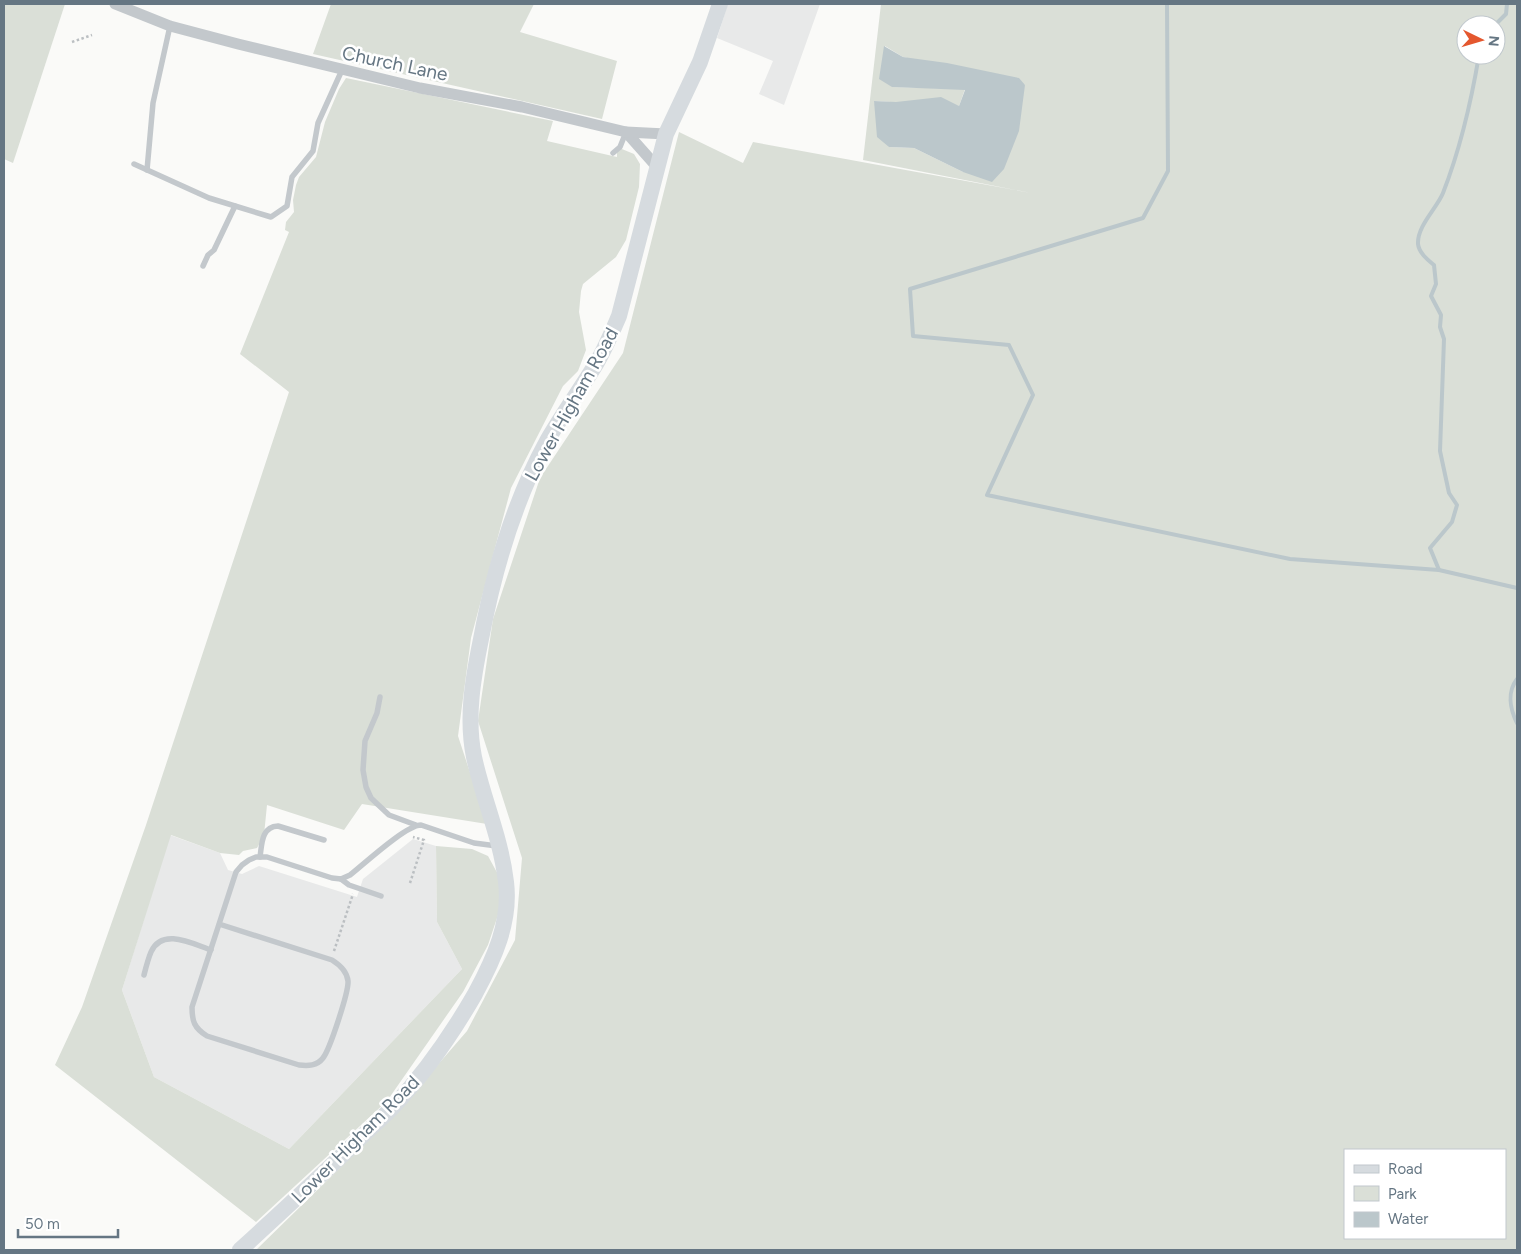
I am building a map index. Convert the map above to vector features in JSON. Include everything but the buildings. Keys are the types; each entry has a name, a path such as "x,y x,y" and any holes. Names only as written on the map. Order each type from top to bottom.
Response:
{"street":[{"name":"Church Lane","path":"115,4 170,26 342,70 420,88 522,107 626,132 666,134"},
{"name":"Lower Higham Road","path":"240,1250 393,1106 426,1067 467,1007 496,952 503,930 506,910 506,884 500,846 474,758 470,737 474,679 489,598 512,517 526,481 548,439 608,342 619,316 666,134 700,62 720,4"},
{"path":"626,132 657,167"}],"lane":[{"path":"147,170 153,103 170,26"},
{"path":"134,164 209,198 271,217 287,206 292,177 313,151 318,123 342,70"},
{"path":"614,153 620,147 626,132"},
{"path":"203,266 208,255 214,250 235,206"},
{"path":"380,697 377,713 365,741 363,770 366,787 371,798 389,815 416,826 474,844 500,846"},
{"path":"260,857 264,835 266,830 272,826 278,826 324,840"},
{"path":"219,924 331,959 342,966 348,980 330,1044 323,1058 311,1066 299,1065 207,1036 197,1030 192,1021 192,1007 211,950 219,924 236,872 248,860 267,857 332,878 342,879 350,875 402,834 416,826"},
{"path":"342,879 349,885 381,896"},
{"path":"144,974 151,950 158,942 167,938 175,938 211,950"}],"path":[{"path":"72,42 92,35"},
{"path":"402,834 424,840 410,883"},
{"path":"331,959 356,887"}],"shaded area":[{"path":"728,4 820,4 784,105 759,94 773,61 717,38"},
{"path":"170,835 220,853 228,870 242,874 259,866 357,897 363,879 413,839 436,846 437,922 462,969 289,1149 154,1077 122,990"}],"green space":[{"path":"4,4 65,4 13,163 4,159"},
{"path":"331,4 534,4 520,32 617,61 602,119 313,54"},
{"path":"881,4 1517,4 1517,1250 256,1250 396,1113 467,1031 515,940 522,858 478,721 493,619 540,478 623,353 679,132 743,163 753,142 1031,193 863,160","holes":["885,46 903,57 1025,85 963,172 914,148 889,147 874,101 959,106 965,89 892,87"]},
{"path":"346,78 553,121 547,141 617,157 617,147 634,154 640,164 639,187 626,240 616,257 583,284 579,312 586,350 578,371 563,386 511,488 471,638 458,736 487,824 362,804 344,830 267,805 264,835 257,848 243,851 239,855 220,853 171,835 122,990 154,1077 289,1149 462,969 437,922 436,846 472,849 488,856 500,878 499,912 488,945 463,992 387,1101 256,1222 55,1065 82,1007 146,825 289,392 240,354 289,232 285,230 286,222 294,212 293,200 299,177 316,157 325,122 339,89"}],"water":[{"path":"884,46 903,57 947,63 1019,78 1025,85 1019,131 1004,169 992,182 963,172 914,148 889,147 877,137 874,101 896,102 941,97 959,106 965,90 892,87 879,79"}],"waterway":[{"path":"1167,4 1168,171 1143,218 910,289 913,336 1009,345 1033,395 987,495 1290,559 1439,570 1517,588"},
{"path":"1505,15 1507,4"},
{"path":"1439,570 1430,548 1452,522 1457,505 1449,493 1440,451 1444,339 1440,327 1441,315 1431,296 1436,284 1434,265 1422,253 1418,244 1424,224 1443,193 1455,159 1469,108 1477,65"},
{"path":"1517,679 1511,695 1513,712 1517,723"}]}
